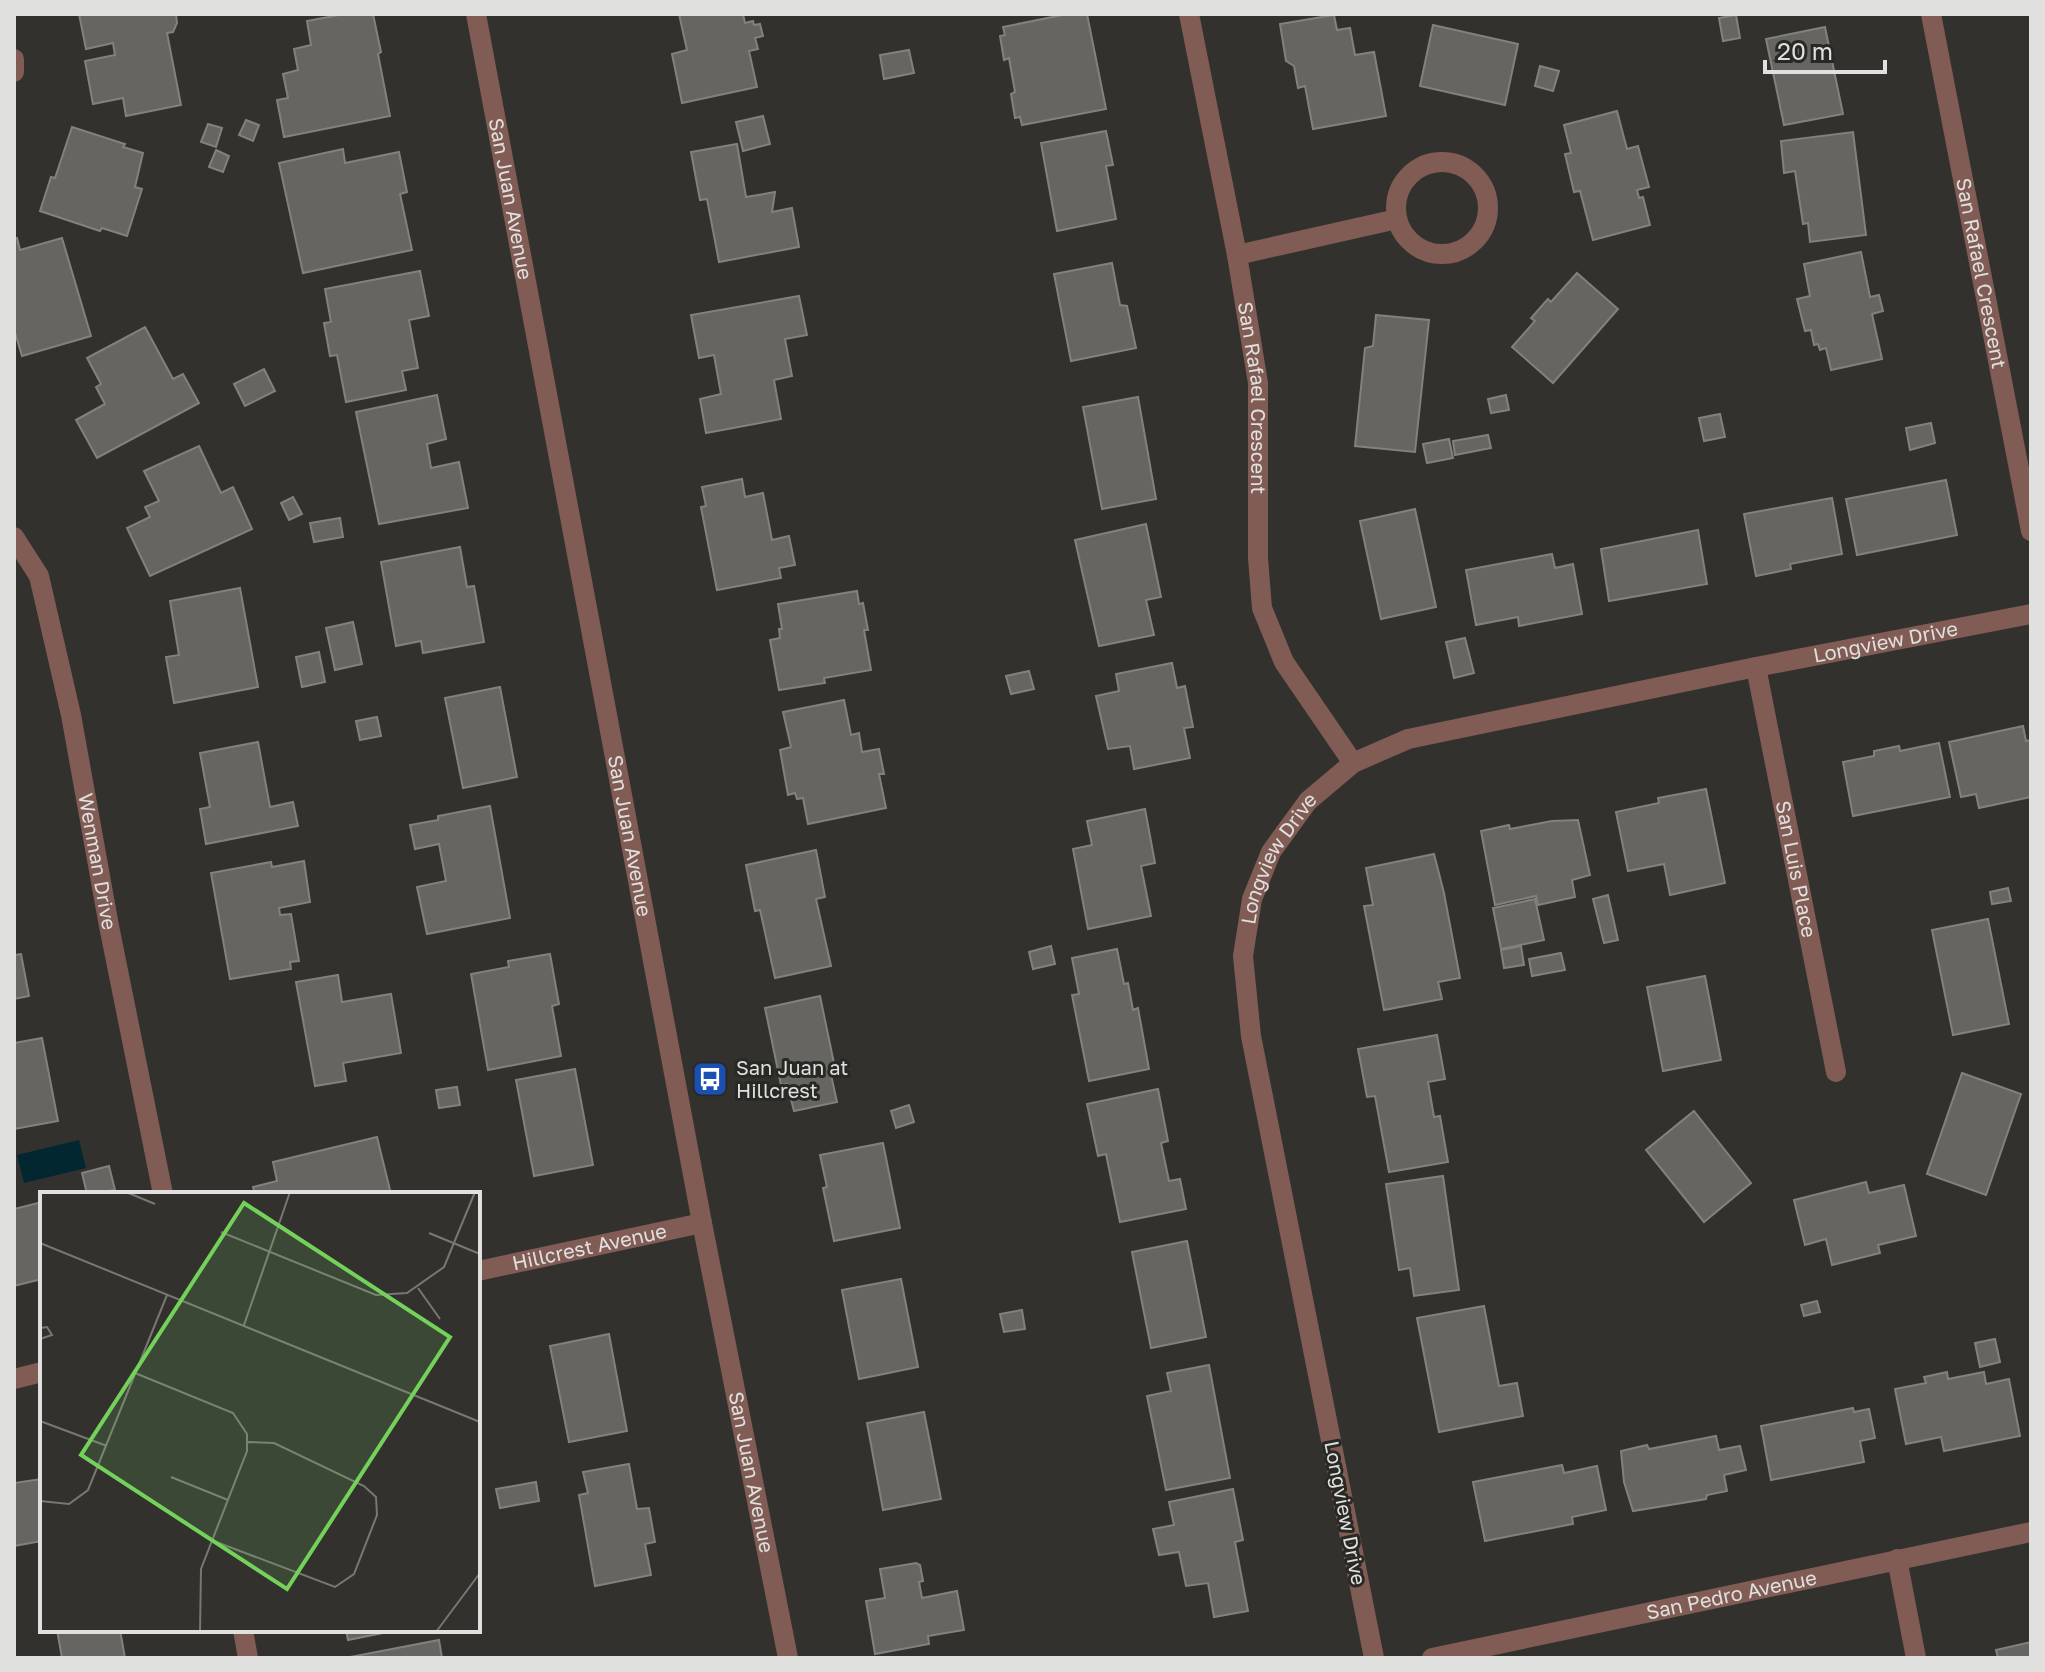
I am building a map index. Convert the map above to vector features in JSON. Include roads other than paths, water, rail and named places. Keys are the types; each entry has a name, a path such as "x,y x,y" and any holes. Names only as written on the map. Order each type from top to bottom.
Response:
{"street":[{"name":"San Juan Avenue","path":"476,14 702,1223 788,1658"},
{"name":"San Rafael Crescent","path":"1189,14 1237,255 1258,383 1258,558 1262,608 1284,662 1353,763"},
{"name":"San Rafael Crescent","path":"1931,14 2031,531"},
{"path":"14,59 14,72"},
{"path":"1446,162 1461,166 1472,175 1487,199 1488,214 1473,242 1460,250 1444,254 1428,252 1414,245 1403,234 1397,219 1399,190 1418,168 1432,163 1446,162"},
{"path":"1237,255 1397,219"},
{"name":"Wenman Drive","path":"14,537 39,576 163,1192"},
{"name":"Longview Drive","path":"1374,1658 1251,1036 1243,956 1252,899 1271,852 1308,801 1353,763 1408,739 2031,614"},
{"name":"San Luis Place","path":"1756,667 1836,1072"},
{"name":"Hillcrest Avenue","path":"480,1271 702,1223"},
{"path":"14,1379 40,1372"},
{"name":"San Pedro Avenue","path":"1432,1658 2031,1532"},
{"path":"1897,1559 1916,1658"},
{"path":"243,1632 248,1658"}],"water":[{"path":"79,1140 86,1168 24,1183 17,1155"}],"place":[{"name":"San Juan at Hillcrest","path":"710,1079"}]}
